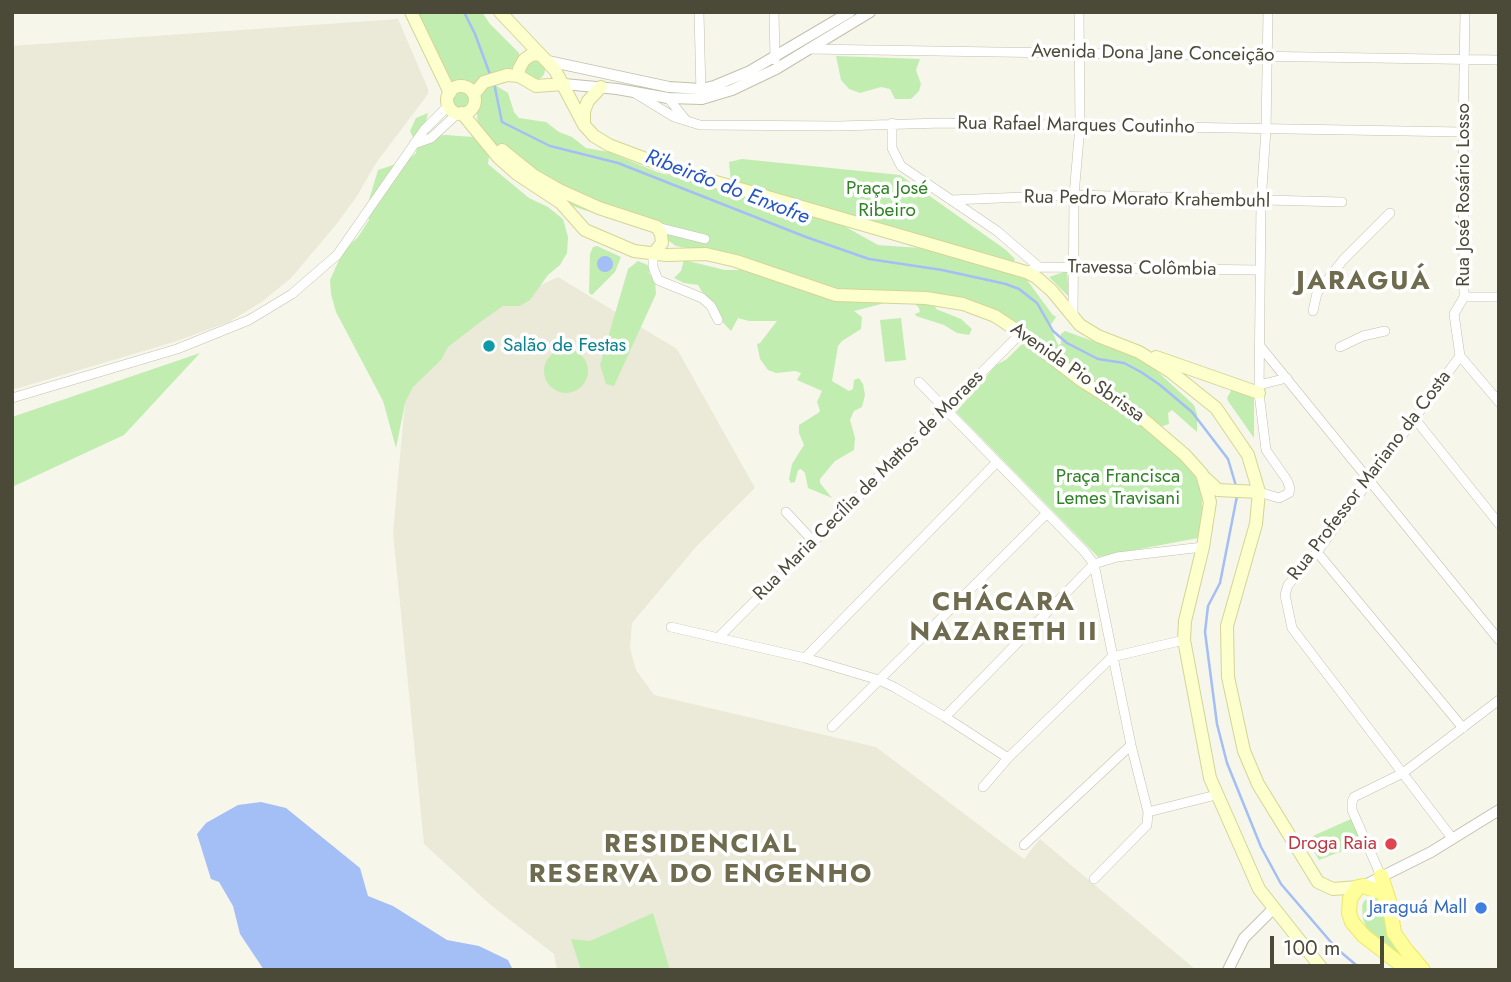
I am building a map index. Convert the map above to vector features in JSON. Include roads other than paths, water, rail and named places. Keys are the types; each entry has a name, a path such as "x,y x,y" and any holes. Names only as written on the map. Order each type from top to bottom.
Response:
{"main road":[{"path":"411,12 458,107 474,119 514,160 550,185 599,208 657,227 662,243 653,254"},
{"path":"500,12 548,62 564,84 584,125 594,136 609,145 678,171 1021,270 1036,277 1052,291 1080,325 1098,336 1139,352 1259,389"},
{"path":"519,76 524,60 531,55 548,62"},
{"path":"546,86 553,79 548,62"},
{"path":"474,94 484,82 499,77 519,76 527,82 546,86 564,84"},
{"path":"463,86 474,94 475,102 458,107 454,88 463,86"},
{"path":"584,125 588,101 601,87"},
{"name":"Avenida Pio Sbrissa","path":"458,107 498,157 517,174 561,203 585,230 634,251 653,254 706,254 736,261 836,295 926,298 963,304 995,316 1082,381 1143,419 1166,438 1202,474 1210,502 1203,547 1185,621 1184,640 1206,760 1216,795 1259,889 1323,970"},
{"path":"585,230 589,218 599,208"},
{"path":"1139,352 1171,372 1216,408 1248,455 1255,475 1259,492 1255,524 1227,626 1228,677 1236,722 1244,751 1258,784 1311,873 1326,887 1342,890 1361,886 1376,889 1389,901"},
{"path":"1216,408 1213,394 1219,378"},
{"path":"1202,474 1212,486 1233,491 1259,492"},
{"path":"1210,502 1218,494 1233,491 1255,475"},
{"path":"1381,876 1389,901 1394,933 1423,970"},
{"path":"1361,886 1350,899 1349,913 1357,930 1399,968"}],"street":[{"path":"699,12 701,94"},
{"path":"774,12 775,64"},
{"path":"775,64 848,16 870,12"},
{"path":"1073,316 1074,195 1080,126 1079,12"},
{"path":"1259,492 1279,498 1289,493 1290,488 1266,450 1259,389 1261,202 1266,130 1268,12"},
{"name":"Rua José Rosário Losso","path":"1460,356 1454,314 1464,297 1465,12"},
{"path":"564,84 630,90 668,98 701,94 807,49 848,16"},
{"name":"Avenida Dona Jane Conceição","path":"807,49 1499,60"},
{"path":"548,62 701,94"},
{"name":"Rua Rafael Marques Coutinho","path":"630,90 663,112 689,122 712,125 839,126 892,123 1463,132"},
{"path":"668,98 689,122"},
{"path":"12,398 187,345 249,320 292,294 337,255 414,144 431,138 458,107"},
{"path":"892,123 892,148 901,166 997,231 1039,267"},
{"name":"Rua Pedro Morato Krahembuhl","path":"951,200 1074,195 1261,202 1342,202"},
{"path":"1313,311 1317,293 1343,260 1390,213"},
{"path":"657,227 705,239"},
{"path":"1017,248 1021,270"},
{"path":"653,254 653,267 658,280 702,298 711,306 718,320"},
{"name":"Travessa Colômbia","path":"1021,270 1039,267 1260,270"},
{"path":"1464,297 1499,298"},
{"path":"1340,347 1363,336 1385,331"},
{"name":"Rua Maria Cecília de Mattos de Moraes","path":"718,638 1020,334"},
{"path":"1260,346 1499,640"},
{"path":"1460,356 1499,402"},
{"name":"Rua Professor Mariano da Costa","path":"1452,838 1292,628 1285,595 1288,585 1317,552 1460,356"},
{"path":"1259,389 1287,378"},
{"path":"919,382 1094,564 1131,745 1148,812 1147,825 1094,879"},
{"path":"1415,419 1499,524"},
{"path":"805,658 996,463"},
{"path":"786,512 814,542"},
{"path":"832,727 1046,514"},
{"path":"945,717 1094,564 1117,557 1203,547"},
{"path":"1317,552 1463,728"},
{"path":"671,627 805,658 879,680 945,717 1008,758"},
{"path":"983,787 1008,758 1112,657 1184,640"},
{"path":"1381,876 1352,810 1352,802 1359,794 1403,773 1499,700"},
{"path":"1024,845 1131,745"},
{"path":"1148,812 1216,795"},
{"path":"1361,886 1431,852 1499,810"},
{"path":"1228,970 1244,938 1273,909"}],"water":[{"path":"602,256 608,256 613,264 611,270 602,272 597,267 597,261"},
{"path":"261,802 286,808 360,868 368,896 393,906 447,940 479,946 508,960 513,970 264,970 240,934 233,906 219,882 211,879 197,834 206,823 238,805"}],"waterway":[{"name":"Ribeirão do Enxofre","path":"464,12 491,77"},
{"name":"Ribeirão do Enxofre","path":"494,83 502,122 550,146 618,163 869,259 942,270 1019,289 1037,303 1053,331 1067,343 1098,359 1124,363 1141,372 1192,412 1228,459 1236,486"},
{"name":"Ribeirão do Enxofre","path":"1237,496 1220,583 1208,606 1205,632 1217,724 1227,763 1261,847 1281,884 1336,948 1362,970"}],"place":[{"name":"Salão de Festas","path":"489,346"},
{"name":"Droga Raia","path":"1391,844"},
{"name":"Jaraguá Mall","path":"1481,908"}],"district":[{"name":"JARAGUÁ","path":"1364,283"},
{"name":"CHÁCARA NAZARETH II","path":"1004,619"},
{"name":"RESIDENCIAL RESERVA DO ENGENHO","path":"701,861"}],"park label":[{"name":"Praça José Ribeiro","path":"887,200"},
{"name":"Praça Francisca Lemes Travisani","path":"1118,488"}]}
